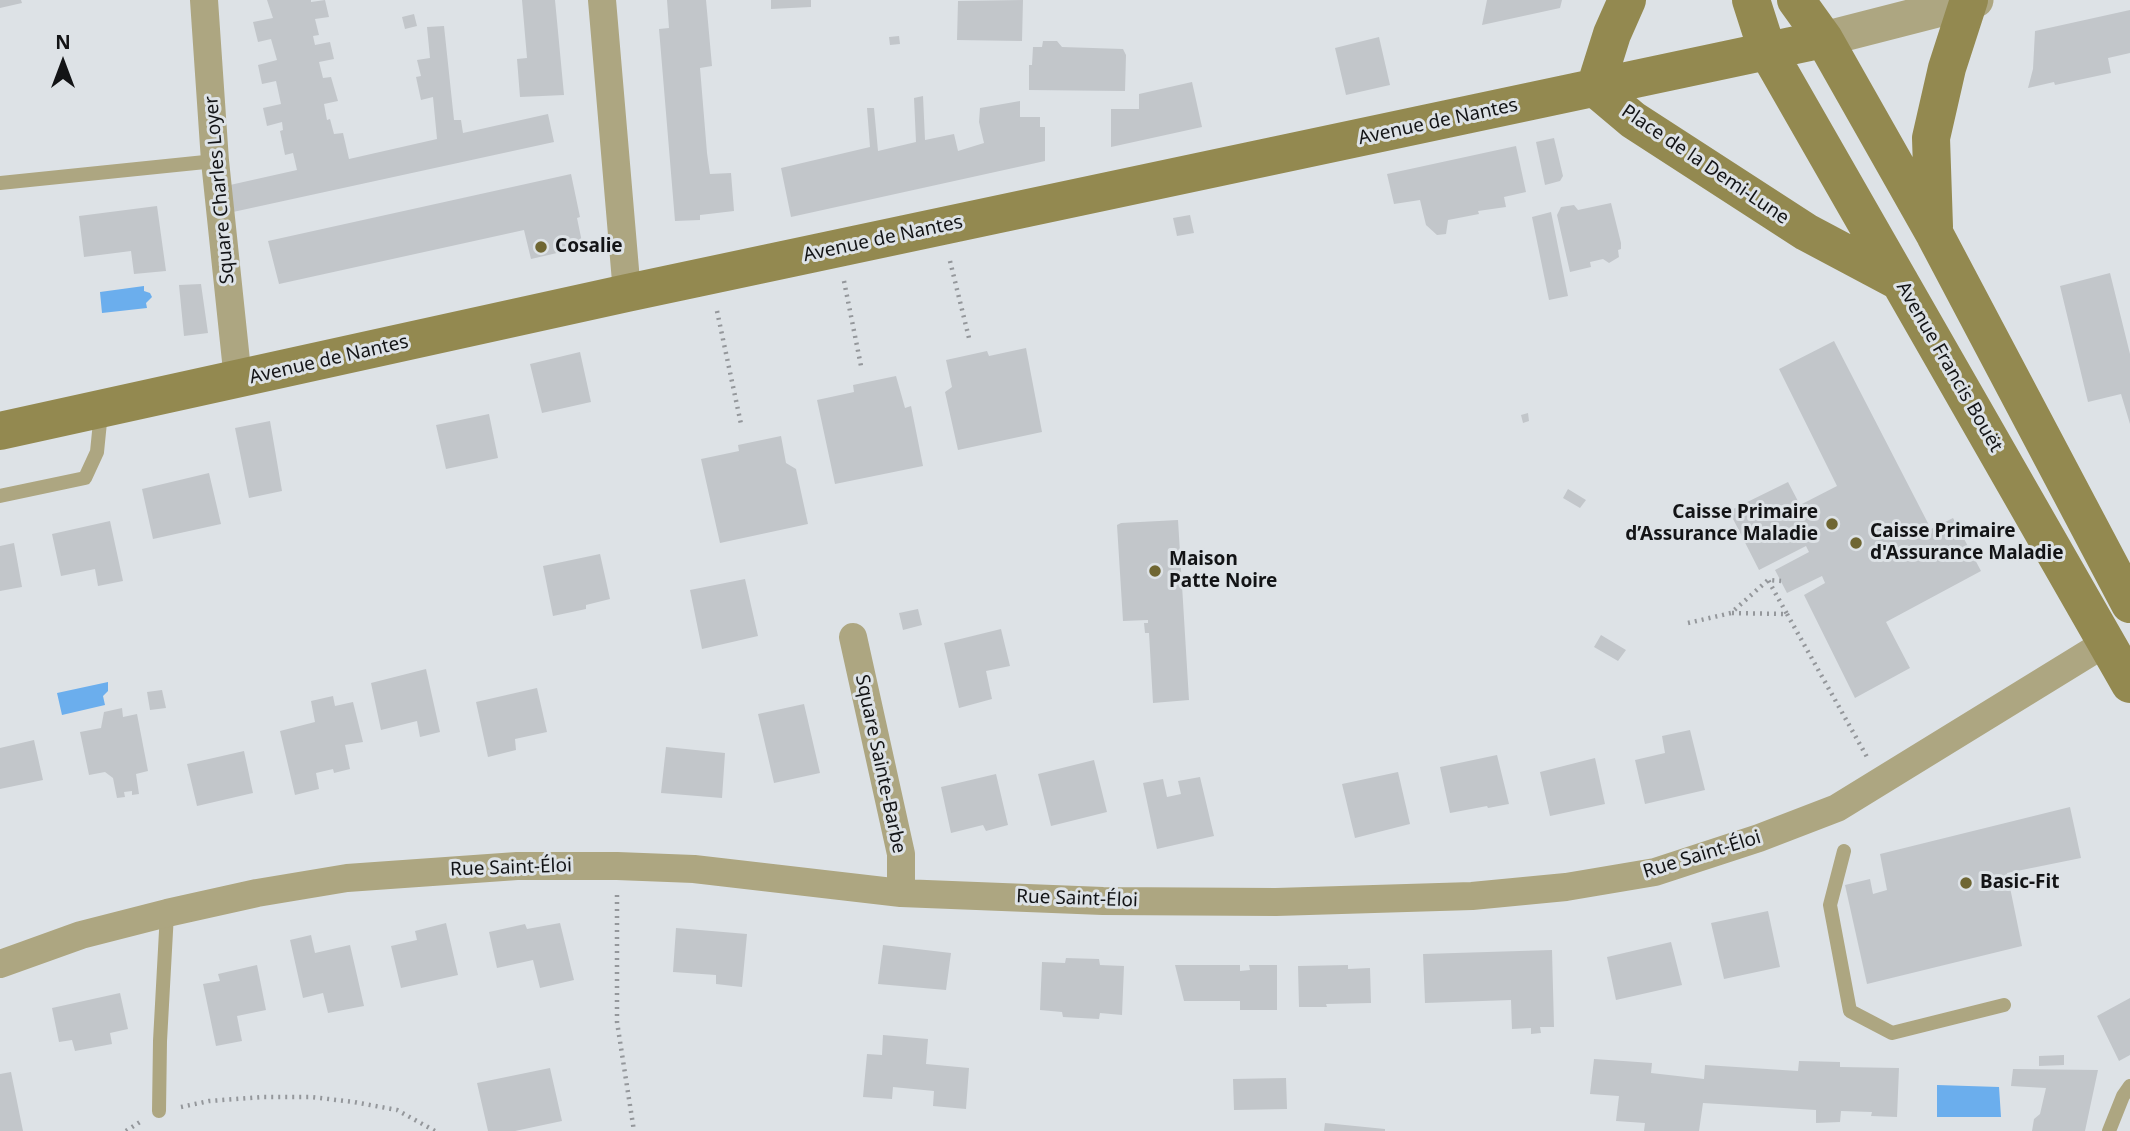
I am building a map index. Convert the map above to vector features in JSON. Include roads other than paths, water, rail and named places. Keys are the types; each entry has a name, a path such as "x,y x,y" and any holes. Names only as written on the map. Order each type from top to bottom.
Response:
{"main road":[{"path":"1595,88 1612,34 1627,0"},
{"name":"Avenue Francis Bouët","path":"1751,0 1767,50 2130,684"},
{"path":"1796,0 1824,39 1935,235 2130,604"},
{"path":"1935,235 1931,138 1947,68 1971,0"},
{"name":"Avenue de Nantes","path":"0,431 627,293 1824,39"},
{"name":"Place de la Demi-Lune","path":"1595,88 1633,120 1806,232 1900,282"}],"street":[{"name":"Square Charles Loyer","path":"204,0 215,161 238,380"},
{"path":"602,0 627,293"},
{"path":"1824,39 1971,0"},
{"name":"Square Sainte-Barbe","path":"853,637 901,854 901,892"},
{"name":"Rue Saint-Éloi","path":"0,964 81,935 257,893 347,878 517,866 694,869 901,892 1103,901 1276,902 1472,896 1566,887 1655,872 1837,808 2107,642"}],"lane":[{"path":"0,183 215,161"},
{"path":"0,496 85,478 97,452 101,408"},
{"path":"1844,852 1830,905 1850,1011 1892,1033 2004,1005"},
{"path":"159,1111 167,913"},
{"path":"2109,1131 2123,1096 2130,1086"}],"water":[{"path":"144,286 144,291 152,297 146,303 147,308 102,313 100,292"},
{"path":"108,682 108,691 103,696 105,705 62,715 57,693"},
{"path":"1937,1085 1999,1087 2001,1117 1937,1117"}],"place":[{"name":"Cosalie","path":"541,247"},
{"name":"Caisse Primaire d’Assurance Maladie","path":"1832,524"},
{"name":"Caisse Primaire d'Assurance Maladie","path":"1856,543"},
{"name":"Maison Patte Noire","path":"1155,571"},
{"name":"Basic-Fit","path":"1966,883"}]}
